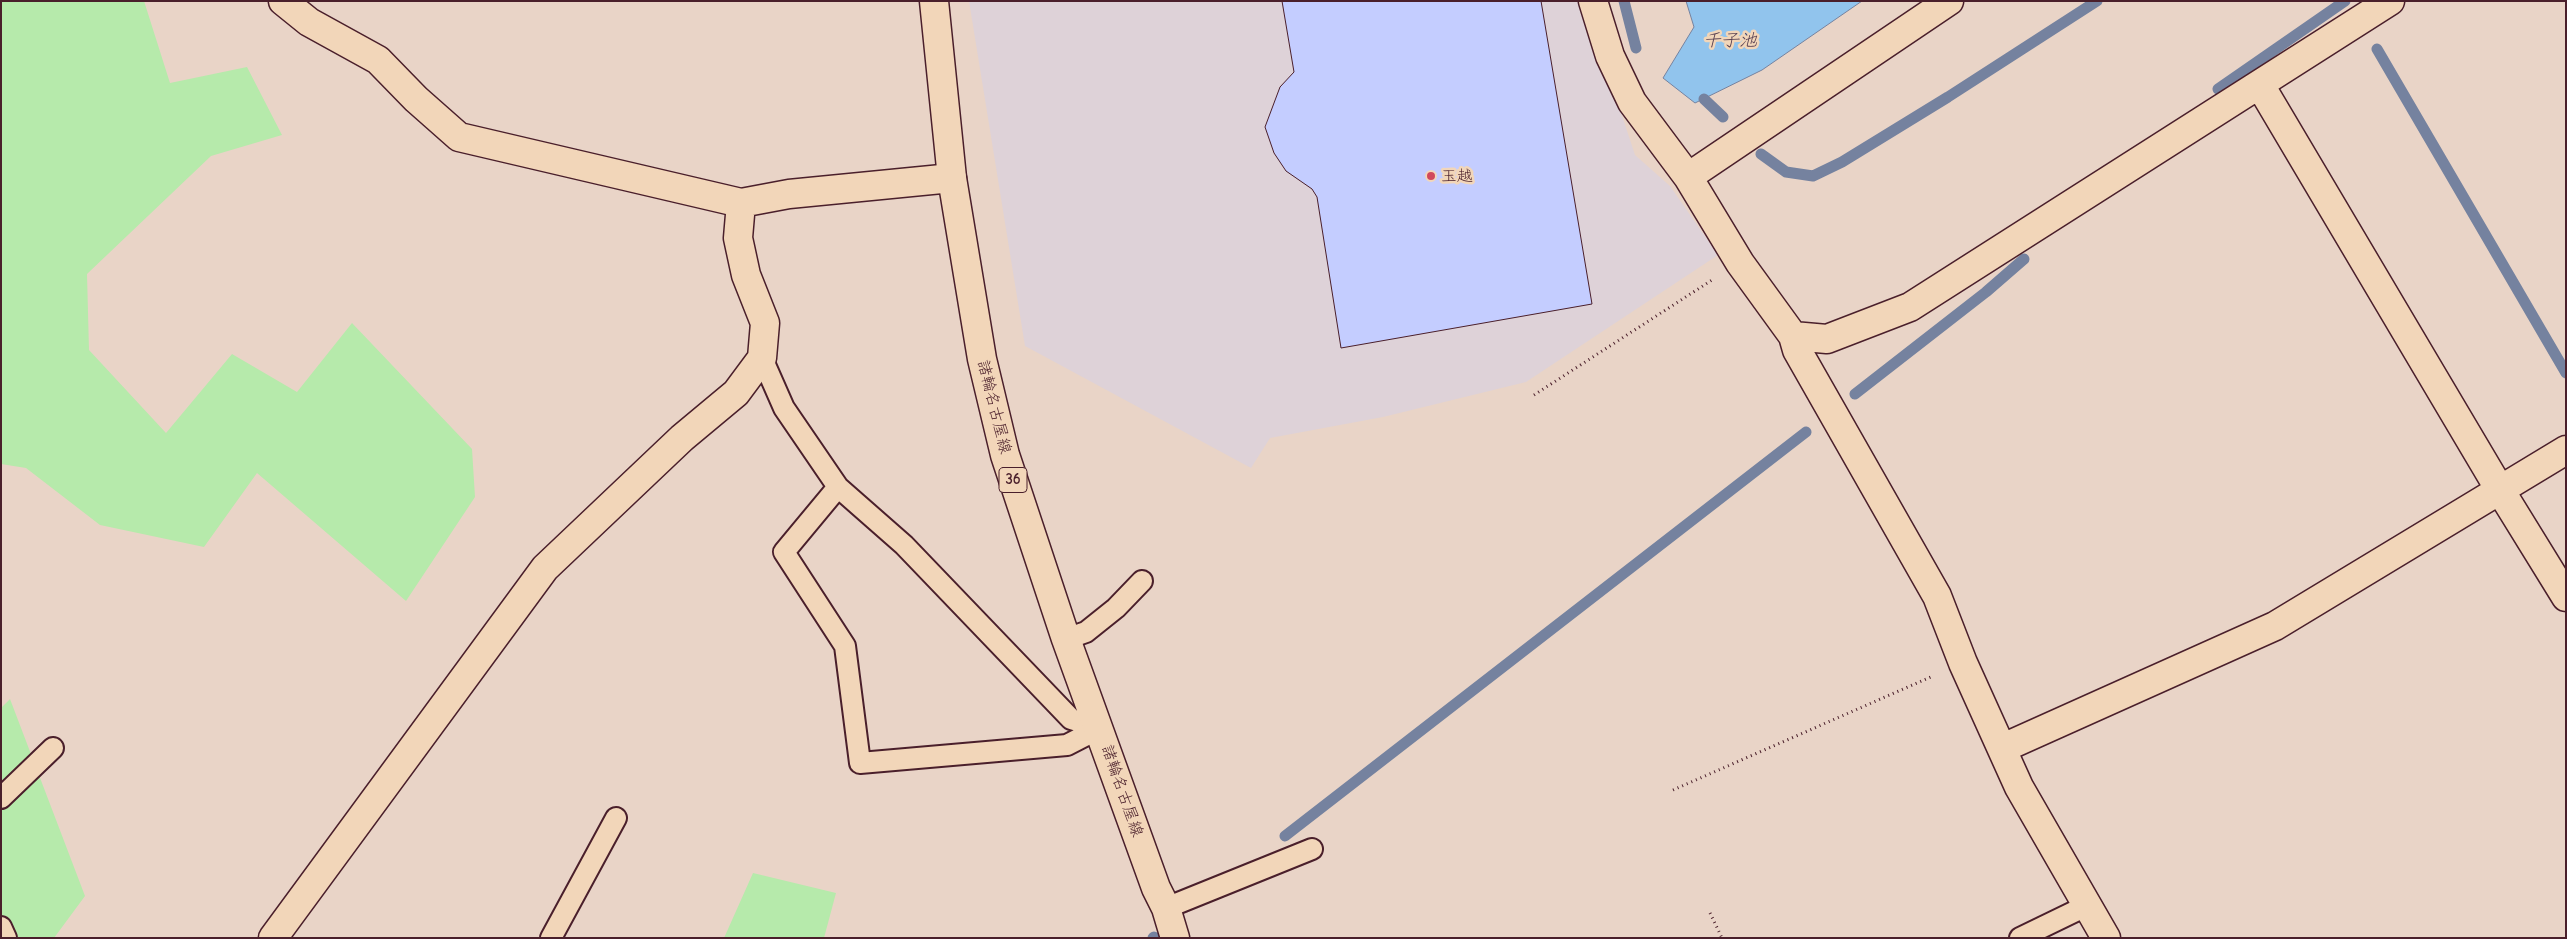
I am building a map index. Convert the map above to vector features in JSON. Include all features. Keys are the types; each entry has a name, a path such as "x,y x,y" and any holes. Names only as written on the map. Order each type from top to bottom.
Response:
{"street":[{"path":"283,1 303,18 378,60 416,99 459,137 741,203 789,194 952,178"},
{"name":"諸輪名古屋線","path":"934,1 952,178 982,359 1005,455 1066,639 1100,728 1156,888 1166,908 1175,938"},
{"path":"1594,1 1610,56 1632,102 1688,178 1740,263 1793,336 1796,350 1937,596 1963,663 2019,788 2106,938"},
{"path":"1688,178 1948,1"},
{"path":"1793,336 1827,339 1910,307 2390,1"},
{"path":"2260,85 2500,490 2566,597"},
{"path":"273,938 545,568 682,438 736,393 762,358 765,323 746,275 738,238 741,203"},
{"path":"2002,748 2275,626 2566,450"}],"lane":[{"path":"762,358 784,408 838,487 904,545 1071,720 1100,728"},
{"path":"838,487 784,552 846,646 860,764 1067,745 1100,728"},
{"path":"1066,639 1086,632 1116,608 1142,581"},
{"path":"1,798 53,748"},
{"path":"552,938 616,818"},
{"path":"1166,908 1312,849"},
{"path":"2020,938 2086,906"},
{"path":"1,927 6,938"}],"path":[{"path":"1534,395 1740,263"},
{"path":"1672,790 1963,663"},
{"path":"1710,913 1722,938"}],"shaded area":[{"path":"969,1 1584,1 1635,155 1670,186 1718,255 1526,382 1383,417 1270,438 1251,468 1025,346"}],"green space":[{"path":"1,1 144,1 170,83 247,67 282,135 211,156 87,274 89,350 166,433 232,354 297,392 352,323 472,449 475,497 406,601 257,473 204,547 100,525 26,468 1,464"},
{"path":"10,699 85,896 54,938 1,938 1,708"},
{"path":"753,873 836,893 824,938 724,938"}],"water":[{"name":"千子池","path":"1686,1 1862,1 1762,70 1695,103 1663,78 1694,27"}],"building":[{"name":"玉越","path":"1282,1 1541,1 1592,304 1341,348 1317,197 1312,189 1286,171 1274,153 1265,127 1280,87 1294,72"}],"waterway":[{"path":"1624,1 1636,48"},
{"path":"1761,154 1786,172 1813,176 1842,162 1948,97 2097,1"},
{"path":"2218,89 2345,1"},
{"path":"2377,49 2566,373"},
{"path":"1704,99 1723,117"},
{"path":"1855,394 1986,292 2024,259"},
{"path":"1285,836 1806,432"}],"place":[{"name":"玉越","path":"1431,176"}]}
